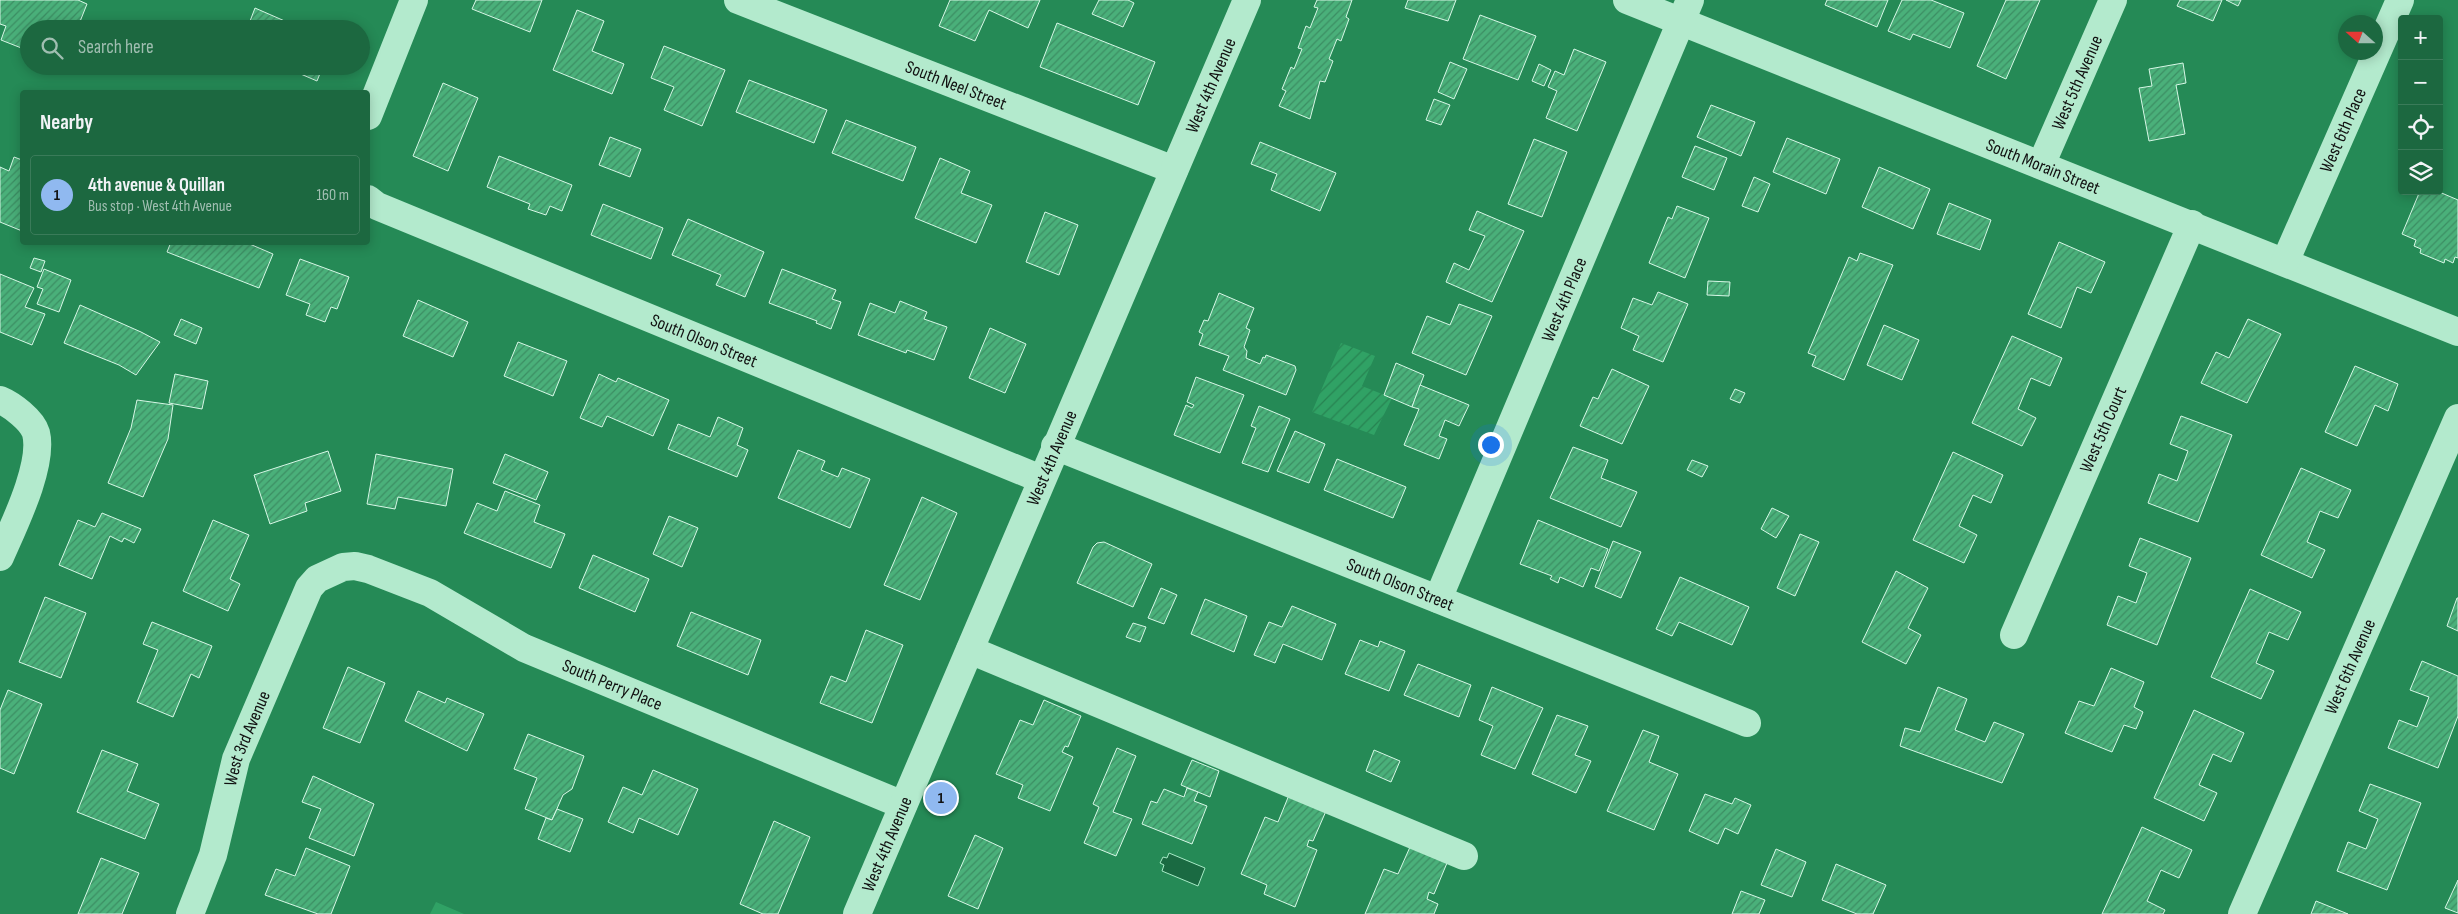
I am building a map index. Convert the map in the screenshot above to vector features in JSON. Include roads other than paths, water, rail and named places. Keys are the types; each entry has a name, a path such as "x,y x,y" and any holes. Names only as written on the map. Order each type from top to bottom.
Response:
{"street":[{"path":"370,111 414,0"},
{"name":"South Neel Street","path":"738,0 1174,170"},
{"name":"West 4th Avenue","path":"857,914 1055,446 1247,0"},
{"name":"South Morain Street","path":"1627,0 1685,11 2041,165 2458,332"},
{"name":"West 5th Avenue","path":"2041,165 2113,0"},
{"name":"West 6th Place","path":"2285,262 2400,0"},
{"name":"West 4th Place","path":"1438,599 1685,11"},
{"name":"South Olson Street","path":"370,201 377,206 1041,479"},
{"name":"West 5th Court","path":"2014,635 2192,224"},
{"path":"0,400 23,415 36,433 35,464 26,495 0,557"},
{"name":"West 6th Avenue","path":"2242,914 2458,418"},
{"name":"South Olson Street","path":"1055,446 1747,723"},
{"name":"South Perry Place","path":"326,574 342,567 356,566 421,590 524,648 903,805"},
{"name":"West 3rd Avenue","path":"190,914 213,855 236,759 309,588 317,579 326,574"},
{"path":"970,650 1464,856"}],"place":[{"name":"4th avenue & Quillan","path":"941,798"}]}
